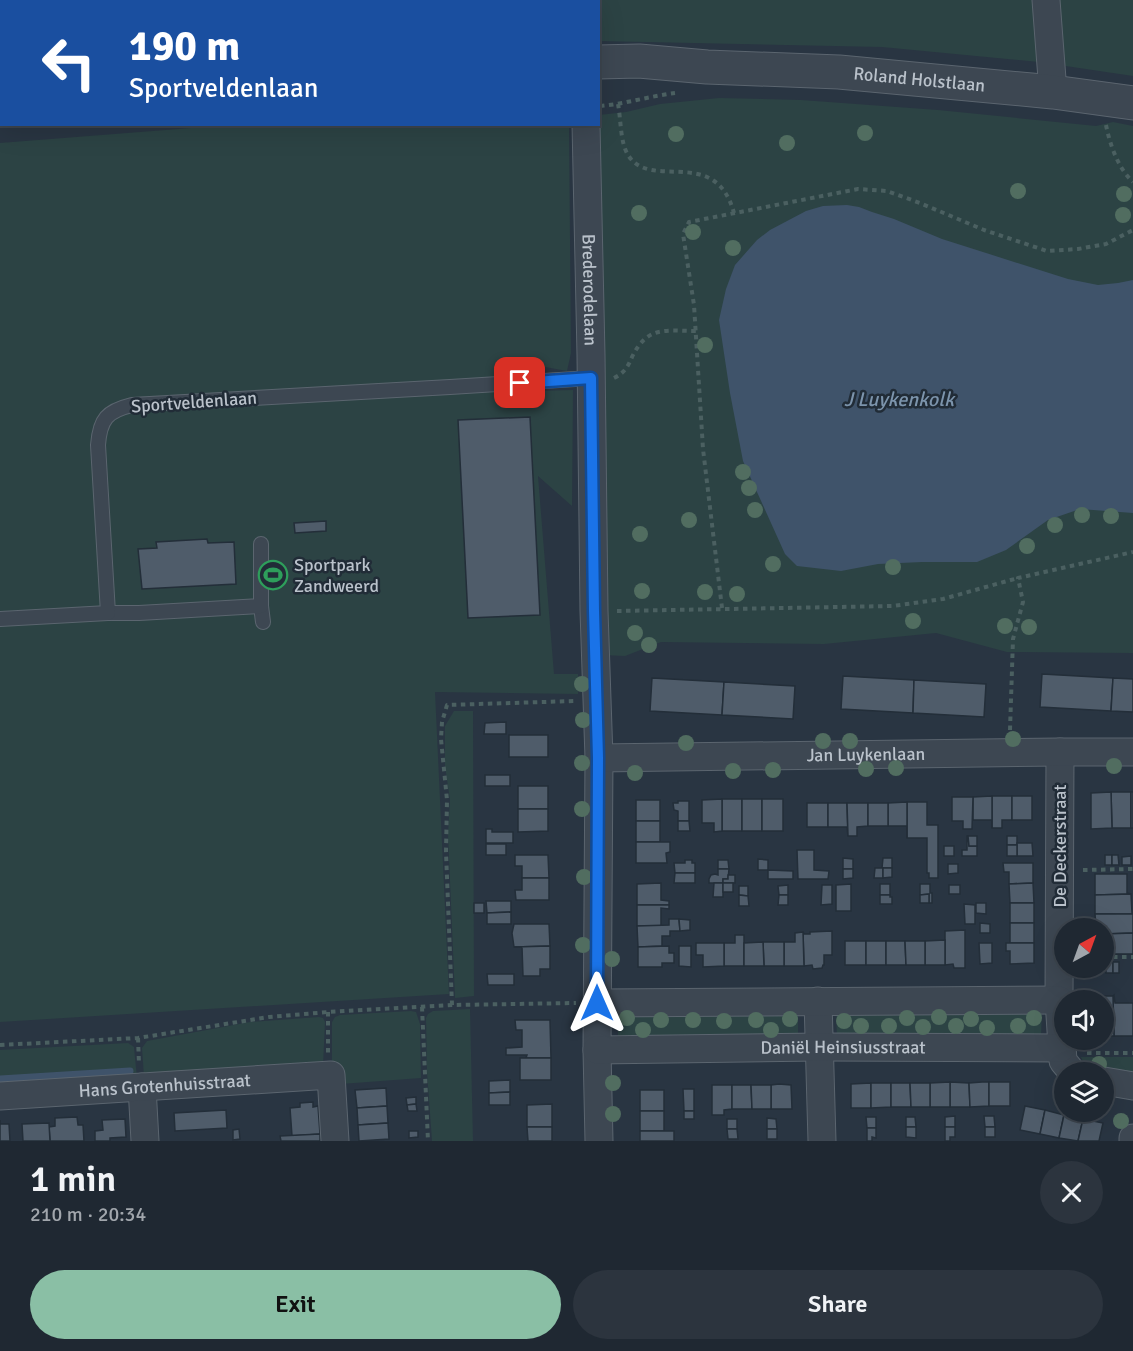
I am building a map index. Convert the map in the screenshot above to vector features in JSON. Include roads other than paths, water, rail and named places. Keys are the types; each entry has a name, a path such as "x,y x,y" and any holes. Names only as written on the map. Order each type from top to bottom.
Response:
{"street":[{"path":"1046,0 1053,92"},
{"name":"Roland Holstlaan","path":"600,62 639,61 706,67 839,72 1053,92 1133,103"},
{"name":"Roland Holstlaan","path":"608,93 639,80 706,67"},
{"name":"Brederodelaan","path":"586,126 598,758 598,1141"},
{"name":"De Deckerstraat","path":"1059,990 1060,752"},
{"name":"Jan Luykenlaan","path":"598,758 1133,752"},
{"path":"597,1003 1054,1000"},
{"path":"818,1001 822,1141"},
{"name":"Daniël Heinsiusstraat","path":"597,1050 819,1047 1065,1058"},
{"name":"Hans Grotenhuisstraat","path":"0,1096 331,1075 335,1141"},
{"path":"1114,1083 1133,1086"},
{"path":"142,1087 145,1141"}],"lane":[{"name":"Sportveldenlaan","path":"108,613 98,445 100,430 105,418 118,408 132,405 591,378"},
{"path":"261,544 263,622"},
{"path":"0,619 108,613 139,614 261,606"}],"water":[{"name":"J Luykenkolk","path":"847,205 894,219 942,239 1068,279 1098,285 1133,280 1133,513 1080,509 1048,520 1006,550 977,562 878,564 841,571 797,566 785,554 743,461 719,320 726,289 735,265 757,240 770,230 806,211 823,206"}],"waterway":[{"path":"0,1079 130,1071"}],"place":[{"name":"Sportpark Zandweerd","path":"273,575"}]}
